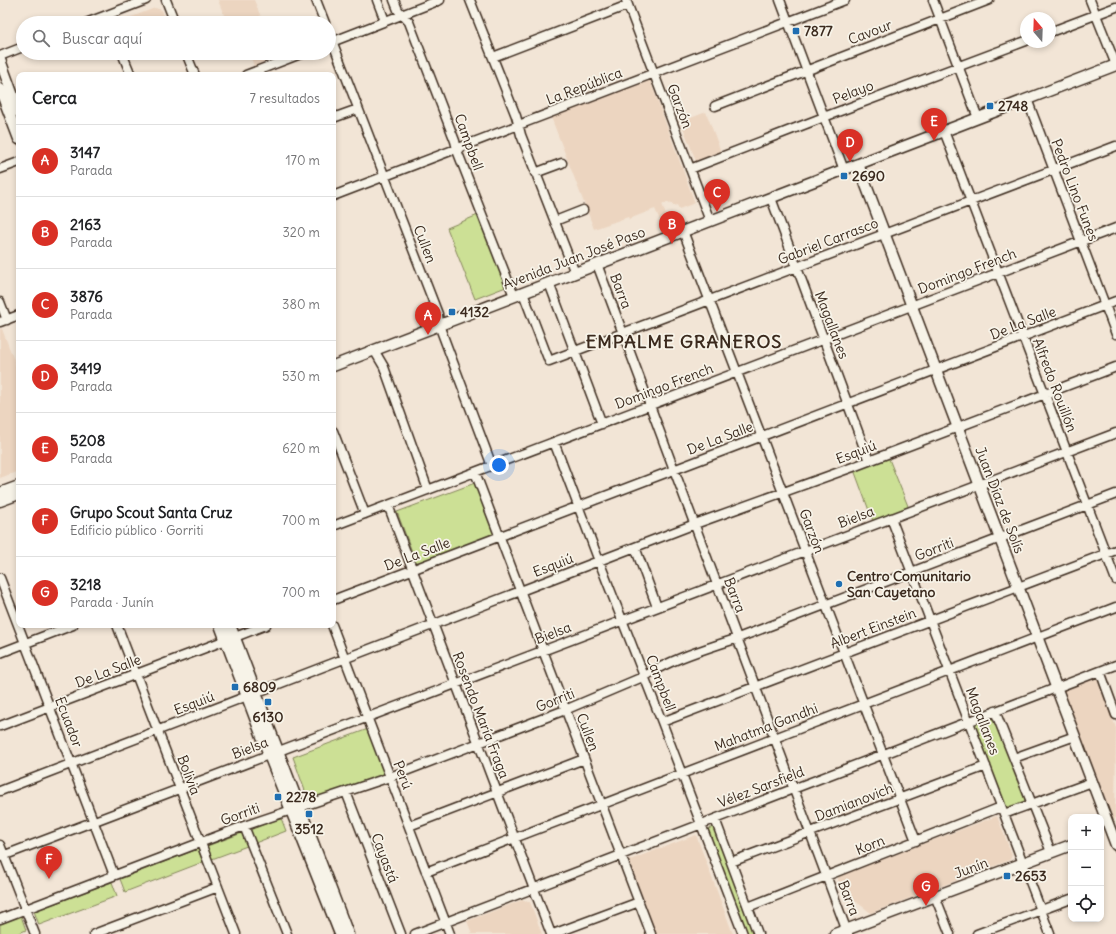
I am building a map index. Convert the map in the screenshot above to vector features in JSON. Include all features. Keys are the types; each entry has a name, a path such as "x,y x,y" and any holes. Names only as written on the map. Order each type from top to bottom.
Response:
{"main road":[{"path":"0,60 16,104"},
{"name":"Avenida Juan José Paso","path":"336,365 1116,65"},
{"path":"0,89 16,131"},
{"name":"Juan Díaz de Solís","path":"858,164 1075,736 1109,830 1116,845"},
{"path":"0,493 16,487"},
{"path":"0,501 16,495"},
{"path":"222,628 230,638 295,809 340,934"},
{"path":"230,628 230,638"},
{"path":"295,809 348,934"},
{"name":"Junín","path":"835,934 848,932 935,896 1068,846"}],"street":[{"path":"108,15 146,0"},
{"path":"166,0 172,16"},
{"path":"316,0 322,16"},
{"path":"376,0 385,21"},
{"name":"Campbell","path":"394,0 398,10 409,22 457,149 549,361"},
{"path":"336,40 440,0"},
{"path":"470,0 516,116 521,135 575,273"},
{"path":"780,0 844,170"},
{"name":"La República","path":"336,195 845,0"},
{"path":"933,0 978,118"},
{"name":"Cavour","path":"715,106 989,0"},
{"path":"1090,0 1116,65"},
{"path":"493,57 627,2"},
{"name":"Garzón","path":"627,2 710,221"},
{"path":"1056,30 1116,7"},
{"name":"Pelayo","path":"690,170 824,117 1020,43"},
{"path":"0,56 16,50"},
{"name":"Cullen","path":"336,54 438,314 439,325 492,466"},
{"path":"125,60 130,72"},
{"path":"189,60 194,72"},
{"path":"254,72 285,60"},
{"name":"Pedro Lino Funes","path":"1027,99 1116,334"},
{"path":"336,117 358,109"},
{"name":"Alfredo Rouillón","path":"944,131 1116,580"},
{"name":"Gabriel Carrasco","path":"549,361 1116,146"},
{"path":"0,169 16,163"},
{"path":"536,172 562,163"},
{"name":"Magallanes","path":"771,198 869,461"},
{"path":"555,221 584,210"},
{"name":"Domingo French","path":"336,525 1116,228"},
{"name":"Garzón","path":"683,231 916,841"},
{"name":"Barra","path":"597,264 848,932"},
{"path":"549,283 602,424"},
{"name":"De La Salle","path":"336,599 1116,301"},
{"path":"0,302 3,321 16,316"},
{"path":"374,350 384,367 428,490"},
{"name":"Esquiú","path":"0,791 695,524 869,461 1116,367"},
{"name":"Bielsa","path":"2,857 1116,432"},
{"path":"336,439 365,514"},
{"name":"Campbell","path":"554,442 743,934"},
{"name":"Cullen","path":"475,472 651,934"},
{"name":"Gorriti","path":"0,919 244,826 390,777 565,710 645,676 678,659 738,638 1116,494"},
{"name":"Rosendo María Fraga","path":"388,505 533,889 552,934"},
{"name":"Magallanes","path":"891,518 1050,934"},
{"path":"635,547 657,607"},
{"name":"Albert Einstein","path":"662,722 1116,550"},
{"name":"Ecuador","path":"0,578 16,620"},
{"name":"Mahatma Gandhi","path":"426,872 1116,607"},
{"name":"Ecuador","path":"19,628 114,875"},
{"path":"0,653 65,628"},
{"name":"Bolivia","path":"118,628 236,934"},
{"name":"De La Salle","path":"0,726 258,628"},
{"name":"Perú","path":"333,628 450,934"},
{"name":"Vélez Sarsfield","path":"415,934 1116,665"},
{"path":"1100,671 1116,715"},
{"path":"995,711 1051,852"},
{"path":"1014,758 1075,736"},
{"path":"409,826 584,759"},
{"name":"Damianovich","path":"731,862 986,766"},
{"name":"Korn","path":"748,907 916,841 1003,810 1032,804 1092,782"},
{"name":"Cayastá","path":"346,792 401,934"},
{"path":"715,819 758,934"},
{"path":"244,826 287,934"},
{"path":"0,845 2,857 35,934"},
{"path":"94,934 218,887"},
{"path":"935,896 950,934"},
{"path":"977,934 1068,900"},
{"path":"552,934 639,902"}],"shaded area":[{"path":"218,0 254,0 261,16 224,16"},
{"path":"155,8 162,10 164,16 134,16"},
{"path":"252,60 267,60 267,61 254,66"},
{"path":"650,80 695,203 679,209 677,205 673,206 672,203 669,204 669,202 662,204 669,224 663,227 655,209 629,219 628,217 594,229 551,117"},
{"path":"706,112 721,152 696,161 681,122"},
{"path":"0,329 2,329 16,365 16,472 0,478"},
{"path":"1095,679 1098,680 1116,728 1115,820 1113,819 1064,693 1065,690"},
{"path":"997,816 1012,855 1010,860 871,913 842,891 838,876"},
{"path":"696,835 733,934 655,934 627,861"},
{"path":"522,900 530,902 542,934 472,934 467,921"}],"green space":[{"path":"478,215 506,287 475,299 447,228"},
{"path":"887,454 910,511 874,524 853,467"},
{"path":"475,483 494,535 417,565 397,512"},
{"path":"991,717 994,719 1025,797 1022,804 1017,807 1006,808 974,724 975,722"},
{"path":"368,729 386,774 309,802 293,757"},
{"path":"281,818 286,831 255,843 250,830"},
{"path":"713,827 755,934 745,934 706,831"},
{"path":"242,833 247,846 212,859 207,846"},
{"path":"198,849 203,862 125,892 120,879"},
{"path":"112,882 117,896 39,925 34,911"},
{"path":"21,916 26,930 17,934 0,934 0,924"}],"place":[{"name":"7877","path":"796,31"},
{"name":"2748","path":"990,106"},
{"name":"5208","path":"934,141"},
{"name":"3419","path":"850,162"},
{"name":"2690","path":"844,176"},
{"name":"3876","path":"717,212"},
{"name":"2163","path":"672,244"},
{"name":"4132","path":"452,312"},
{"name":"3147","path":"428,335"},
{"name":"Centro Comunitario San Cayetano","path":"839,584"},
{"name":"6809","path":"235,687"},
{"name":"6130","path":"268,702"},
{"name":"2278","path":"278,797"},
{"name":"3512","path":"309,814"},
{"name":"2653","path":"1007,876"},
{"name":"Grupo Scout Santa Cruz","path":"49,879"},
{"name":"3218","path":"926,906"}],"district":[{"name":"EMPALME GRANEROS","path":"684,342"}]}
